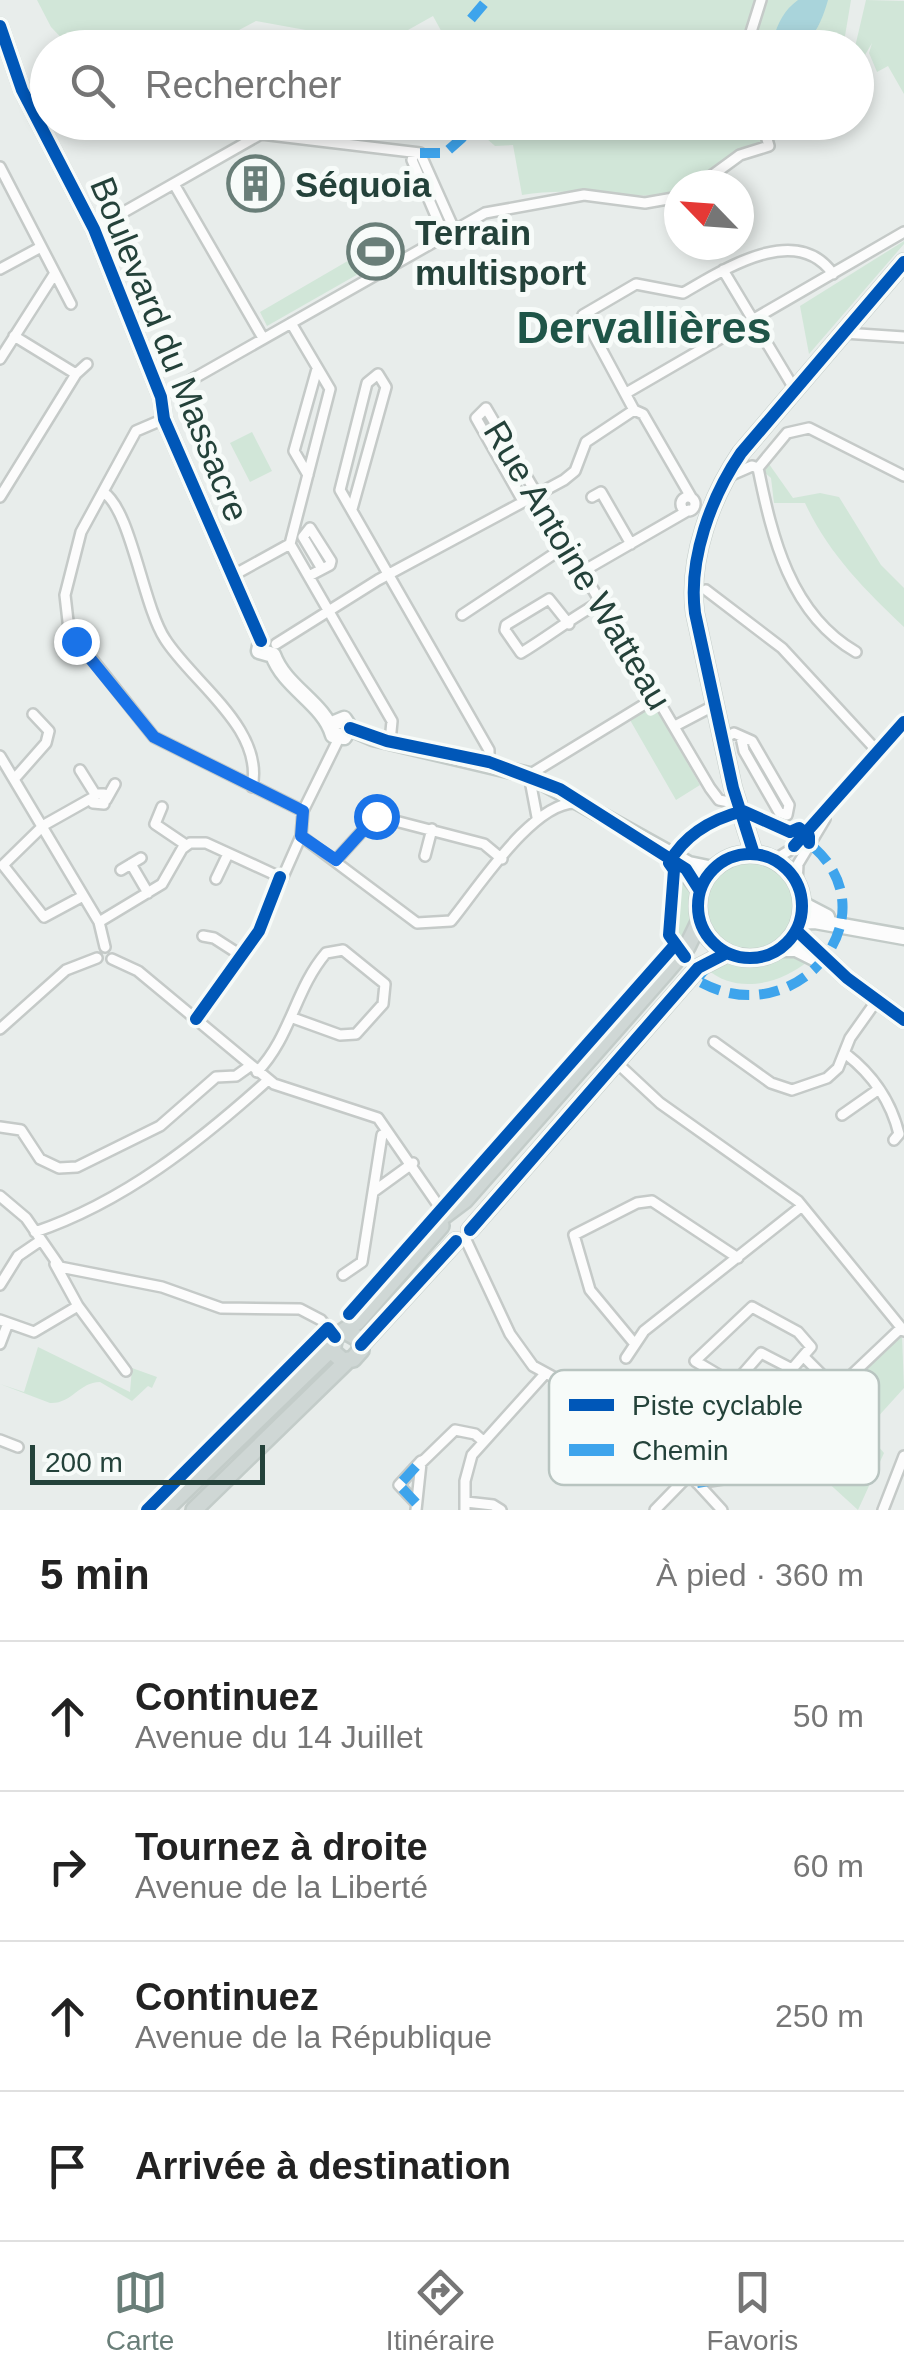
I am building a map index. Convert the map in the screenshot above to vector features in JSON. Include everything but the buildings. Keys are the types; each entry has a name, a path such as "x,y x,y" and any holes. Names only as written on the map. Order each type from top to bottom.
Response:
{"main road":[{"name":"Boulevard du Massacre","path":"1,35 30,105"},
{"name":"Boulevard du Massacre","path":"48,140 94,229 161,397 164,419 260,640 260,652 274,649"},
{"path":"735,856 739,836 733,796 698,620 702,537 698,507 724,483 748,445 904,262"},
{"path":"274,649 292,683 340,730 489,762 528,775 689,864 713,870"},
{"path":"733,796 754,854"},
{"path":"642,838 686,869 700,891"},
{"path":"165,1510 338,1339 666,973 687,947 700,920 700,891 713,870 735,856 754,854 774,860 797,884 802,904 797,926 779,949"},
{"path":"802,904 866,928 904,936"},
{"path":"700,920 710,939 728,953 754,958 779,949 801,950 904,1020"},
{"path":"797,926 866,928"},
{"path":"797,926 847,978"},
{"path":"194,1510 346,1361 358,1355 361,1345 464,1236 698,968 728,953"},
{"path":"443,1220 464,1213 464,1236"},
{"path":"443,1220 445,1236 464,1236"},
{"path":"338,1339 361,1345"},
{"path":"338,1339 336,1357 346,1361"}],"street":[{"path":"752,30 761,0"},
{"path":"94,229 252,140"},
{"path":"314,140 424,156 454,229"},
{"path":"719,170 744,152 769,146 767,140"},
{"path":"414,154 412,160 444,235"},
{"path":"0,168 71,304"},
{"path":"174,184 263,338"},
{"path":"161,397 454,229 494,210 584,195 645,203 664,200"},
{"path":"628,392 904,232"},
{"path":"0,270 41,247"},
{"path":"585,570 698,507 643,414 634,410 628,392 583,315 643,282 670,293 684,293 748,258 790,252 822,261 833,274"},
{"path":"723,270 795,390"},
{"path":"0,359 54,273"},
{"path":"291,322 330,389 290,544 392,721 390,742"},
{"path":"844,333 862,338 904,337"},
{"path":"14,336 76,374"},
{"path":"0,497 76,374 87,364"},
{"path":"308,476 294,452 317,369"},
{"path":"352,509 386,387 378,374 367,382 340,485 352,509 389,575 490,750 489,762"},
{"name":"Rue Antoine Watteau","path":"523,501 476,418 486,408 540,493 714,795 733,796"},
{"path":"274,649 389,575 572,474 586,442 634,410"},
{"path":"164,419 136,432 72,560 65,607 69,630 147,732 303,811"},
{"path":"724,483 755,467 787,433 808,428 904,476"},
{"path":"748,445 772,541 798,593 856,652"},
{"path":"103,492 116,505 145,599 164,638 238,731 253,763 252,787"},
{"path":"592,497 601,492 631,544"},
{"path":"232,576 290,544"},
{"path":"462,615 569,544"},
{"path":"309,576 322,569"},
{"path":"701,594 724,604 782,648 878,752"},
{"path":"568,624 549,599 506,624 505,630 521,652 568,624 602,601"},
{"path":"537,817 528,775 658,696"},
{"path":"675,726 716,705"},
{"path":"16,778 26,771 46,743 49,731 34,714"},
{"path":"774,860 790,850 904,722"},
{"path":"196,1019 263,922 301,836 303,811 340,730"},
{"path":"722,739 734,733 752,741 790,808 787,815 779,812 744,751 741,737"},
{"path":"0,756 3,769 16,778 84,896 98,922 104,947 97,958 66,970 0,1029"},
{"path":"80,770 98,806 115,784"},
{"path":"84,896 44,916 4,872 4,862 44,825 93,796"},
{"path":"797,884 801,858 840,796"},
{"path":"301,836 417,922 451,921 537,817 564,803 586,804"},
{"path":"162,807 155,824 186,845 206,843 280,877"},
{"path":"336,860 370,818 484,844 502,859"},
{"path":"425,856 432,830"},
{"path":"98,922 166,881 186,845"},
{"path":"216,879 228,854"},
{"path":"121,870 136,861 148,894"},
{"path":"202,936 214,938 242,956"},
{"path":"104,947 111,951 112,958"},
{"path":"0,1127 21,1130 40,1159 68,1168 160,1126 216,1077 236,1076 254,1069 276,1053 321,958 331,950 343,950 385,984 384,1004 356,1034 340,1035 293,1018"},
{"path":"97,958 106,963 112,958"},
{"path":"112,958 138,971 268,1080 308,1099 360,1110 378,1118 413,1163 443,1220"},
{"path":"714,1042 787,1090 826,1078 846,1054 850,1038 877,1000"},
{"path":"846,1054 866,1070 894,1114 900,1134 894,1140"},
{"path":"614,1060 660,1103 802,1206 903,1330 858,1370"},
{"path":"0,1285 2,1271 37,1236 186,1153 268,1080"},
{"path":"842,1115 879,1089"},
{"path":"343,1275 362,1262 382,1135"},
{"path":"372,1192 413,1163"},
{"path":"0,1196 37,1236 78,1306 126,1371"},
{"path":"634,1343 590,1290 574,1235 637,1202 652,1201 738,1258"},
{"path":"626,1358 634,1343 802,1206"},
{"path":"464,1236 516,1343 549,1378"},
{"path":"55,1264 162,1286 221,1308 300,1309 320,1320 338,1339"},
{"path":"0,1344 4,1321 34,1332 78,1306"},
{"path":"709,1370 695,1362 752,1308 798,1332 810,1347 806,1358 792,1369 760,1353 746,1370"},
{"path":"806,1358 818,1370"},
{"path":"501,1510 493,1504 465,1506 467,1467 483,1441 544,1375"},
{"path":"416,1506 399,1485 422,1460 455,1430 475,1434 483,1441"},
{"path":"0,1440 18,1446"},
{"path":"882,1510 903,1459"},
{"path":"416,1506 422,1460"},
{"path":"655,1510 685,1485"},
{"path":"700,1485 722,1510"}],"green space":[{"path":"37,0 851,0 846,30 441,30 433,16 408,30 306,30 256,21 239,30 51,27"},
{"path":"866,0 904,1 904,94 888,66 877,72 874,30 859,30"},
{"path":"488,140 776,140 737,151 709,170 664,170 664,195 653,196 560,192 522,195 513,145 495,146"},
{"path":"904,244 809,354 800,306"},
{"path":"358,255 367,269 267,326 260,312"},
{"path":"252,432 272,471 250,482 230,443"},
{"path":"769,464 793,498 820,493 839,497 881,565 904,588 904,627 836,554 805,503 774,503 771,478 764,472"},
{"path":"654,705 700,785 676,800 630,720"},
{"path":"741,862 759,862 775,869 787,881 794,906 787,931 775,943 759,950 741,950 725,943 713,931 706,915 706,897 713,881 725,869"},
{"path":"675,870 688,888 692,907 690,926 681,947 670,936"},
{"path":"792,954 808,961 785,976 758,983 731,982 707,969 723,960 763,967"},
{"path":"902,1336 904,1388 879,1416 879,1370 866,1370"},
{"path":"38,1347 130,1392 132,1368 157,1377 152,1388 148,1386 132,1401 100,1382 50,1403 0,1384 24,1392"},
{"path":"831,1485 869,1485 858,1510"}],"water":[{"path":"798,0 828,0 816,30 777,30"}],"marked path":[{"path":"471,19 487,0"},
{"path":"420,153 445,153 460,140"},
{"path":"743,811 790,832 799,828 809,836 806,841 832,869 842,900 839,930 825,958 801,979 771,992 737,994 700,982 706,976 680,950 669,930 674,870 669,863 700,829 743,811"},
{"path":"416,1503 399,1485 422,1460"}],"cycle path":[{"path":"0,26 30,105"},
{"path":"48,140 94,229 161,397 164,419 261,641"},
{"path":"754,854 733,788 695,613 695,571 704,529 720,489 741,453 904,262"},
{"path":"794,846 904,722"},
{"path":"350,728 387,741 489,762 560,789 686,869 700,891"},
{"path":"685,957 669,935 674,870 669,863 691,836 710,823 743,811 790,832 799,828 809,836 809,843"},
{"path":"750,854 770,858 787,869 798,886 802,906 798,926 787,943 770,954 750,958 730,954 713,943 702,926 698,906 702,886 713,869 730,858 750,854"},
{"path":"196,1019 259,931 280,877"},
{"path":"796,930 847,978 904,1020"},
{"path":"349,1314 673,947"},
{"path":"470,1230 698,968 727,953"},
{"path":"361,1345 456,1241"},
{"path":"147,1510 328,1328 335,1337"}],"place":[{"name":"Séquoia","path":"256,184"},
{"name":"Terrain multisport","path":"376,252"}],"district":[{"name":"Dervallières","path":"644,327"}],"route":[{"path":"76,641 147,732 164,744 303,811 301,836 336,860 370,818 376,816"}]}
